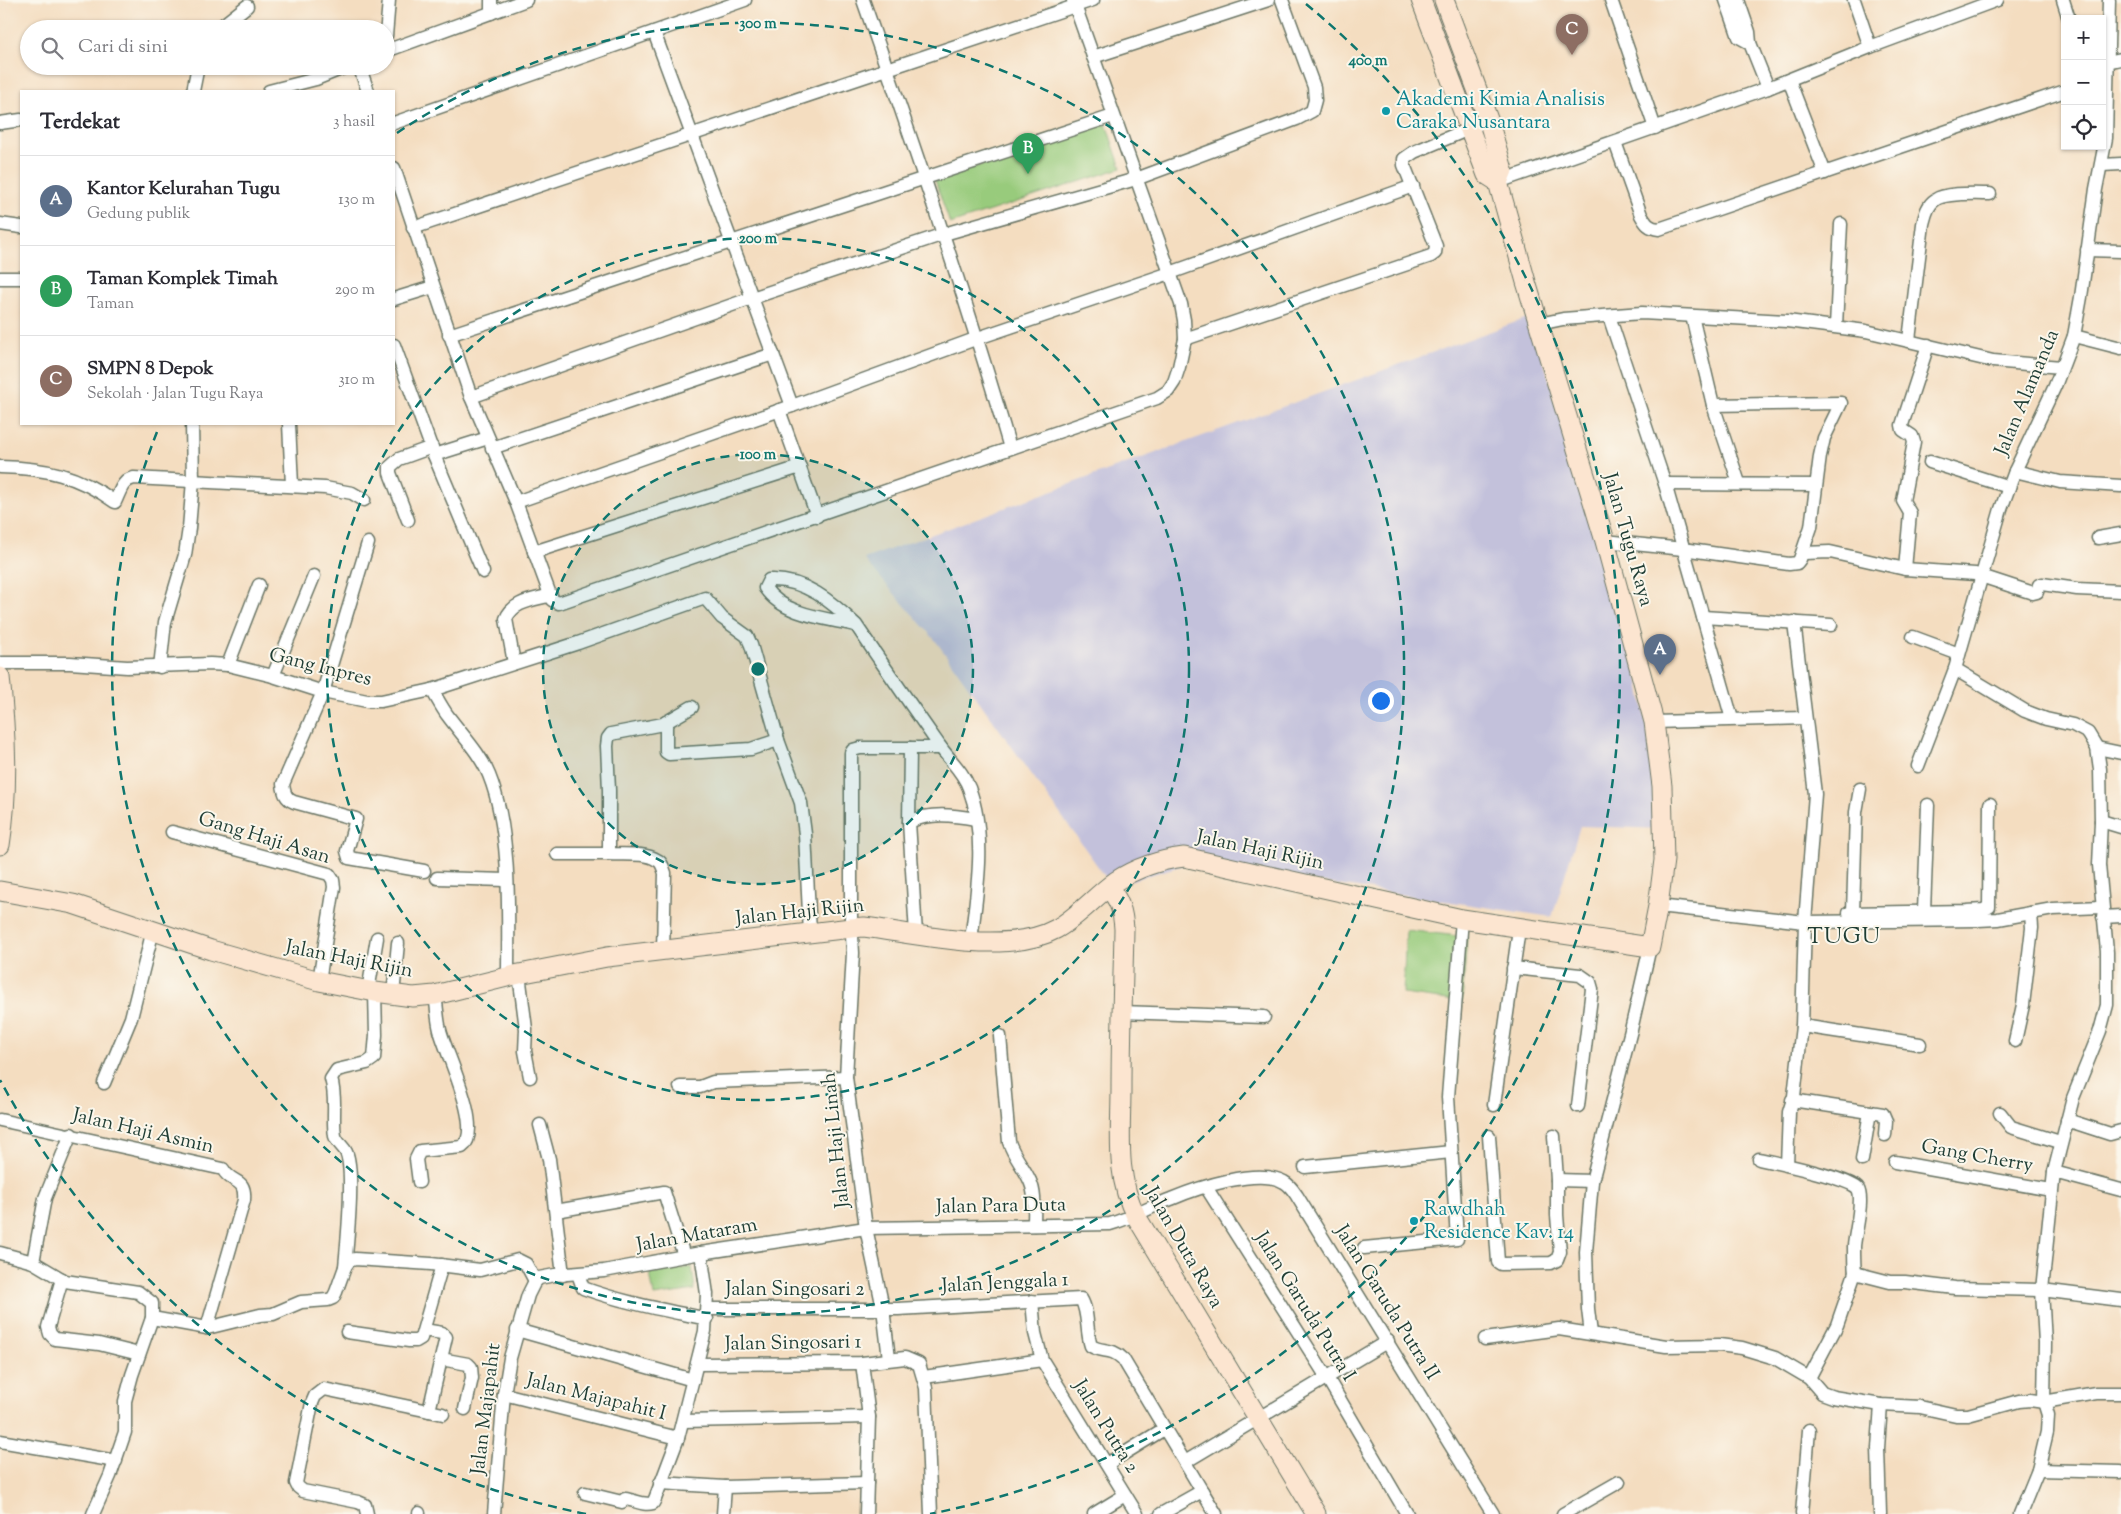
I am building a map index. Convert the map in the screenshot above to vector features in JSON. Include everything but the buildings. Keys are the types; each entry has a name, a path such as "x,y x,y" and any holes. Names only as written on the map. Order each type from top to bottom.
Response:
{"street":[{"path":"387,20 389,0"},
{"path":"395,47 491,6 526,0"},
{"path":"395,123 745,0"},
{"path":"863,0 944,234 978,338 1010,448"},
{"path":"413,228 691,135 1074,3 1093,0"},
{"path":"1092,56 1268,0"},
{"path":"471,398 752,298 944,234 1136,178 1297,119 1312,111 1315,100 1314,87 1282,0"},
{"name":"Jalan Tugu Raya","path":"1421,0 1487,175 1498,182 1605,541 1654,722 1662,786 1664,846 1658,906 1650,947"},
{"name":"Jalan Tugu Raya","path":"1444,0 1489,122 1504,170 1498,182"},
{"path":"1611,0 1655,128"},
{"path":"1726,0 1740,37 1750,43"},
{"path":"1738,0 1750,32 1750,43 1768,88"},
{"path":"1854,0 1870,47"},
{"path":"1498,182 1768,88 1870,47 1997,0"},
{"path":"2062,0 2068,15"},
{"name":"Jalan Alamanda","path":"1918,766 1954,672 1981,575 2009,487 2055,386 2074,336 2096,190 2102,165 2107,122 2108,0"},
{"path":"395,171 432,287 471,398 516,502 550,595 555,603 559,603 1157,398 1168,391 1174,382 1185,339 1181,304 1074,3"},
{"path":"229,20 247,6"},
{"path":"654,32 792,406"},
{"path":"2107,62 2121,59"},
{"path":"193,90 196,75"},
{"path":"273,90 325,75"},
{"path":"360,75 363,90"},
{"path":"1789,80 1825,172"},
{"path":"1614,142 1646,224 1652,228 1659,229 2061,92"},
{"path":"449,334 1113,116"},
{"path":"0,123 20,120"},
{"path":"1185,339 1431,256 1435,253 1436,246 1404,165 1404,159 1407,155 1470,128 1489,122"},
{"path":"2102,165 2121,164"},
{"path":"516,502 1413,186"},
{"path":"1909,340 1923,224 1928,209 1934,200 1945,196 1990,194"},
{"path":"0,224 20,227"},
{"path":"1836,326 1840,224"},
{"path":"2087,250 2121,251"},
{"path":"0,278 20,278"},
{"path":"395,299 432,287"},
{"path":"1539,324 1563,319 1642,313 1732,317 1836,326 1909,340 1993,362 2061,367"},
{"path":"1609,316 1665,484 1732,719"},
{"path":"1692,316 1713,405 1739,483"},
{"path":"2074,336 2121,348"},
{"path":"1905,569 1910,513 1903,501 1914,442 1912,436 1904,430 1902,425 1928,345"},
{"path":"395,349 433,451 483,572"},
{"path":"408,520 390,473 390,466 399,459 433,451 490,443 773,354"},
{"path":"1605,541 1683,549 1789,564 1797,563 1802,556 1811,527 1814,485 1824,438 1842,403 1713,405"},
{"path":"779,410 817,516"},
{"path":"160,667 165,622 185,555 193,481 192,425"},
{"path":"289,425 292,485"},
{"path":"1930,462 2009,487"},
{"path":"0,467 40,469 62,474 102,492 115,502 123,484 128,479 292,485 352,493 364,500"},
{"path":"534,552 800,467"},
{"path":"2015,471 2060,482 2121,486"},
{"path":"1665,484 1814,485"},
{"path":"2098,538 2121,534"},
{"path":"368,543 323,692 283,784 286,797 294,802 356,819 347,853 353,860 424,871"},
{"path":"1802,556 1830,552 1905,569 1981,575 2033,593 2037,592 2039,585 2042,584 2077,589 2121,591"},
{"path":"273,676 314,576"},
{"path":"856,625 798,612 776,600 765,588 769,580 784,579 808,588 828,600 856,625 941,748 962,773 969,788 976,819 978,845 977,884 971,940"},
{"path":"228,666 259,585"},
{"path":"514,663 506,619 509,612 518,604 550,595"},
{"name":"Gang Inpres","path":"0,663 70,663 127,667 210,664 273,676 323,692 367,701 381,701 432,690 705,598 722,618 747,636 778,740"},
{"path":"1703,617 1832,625"},
{"path":"1787,1165 1789,1112 1802,1026 1805,922 1815,794 1813,768 1804,718 1794,622"},
{"path":"1914,637 1959,654"},
{"path":"1954,672 2025,710 2046,719 2073,725 2088,733 2098,748 2101,821 2099,865 2108,992 2104,1019 2080,1077 2060,1142 2054,1172 2042,1290 2045,1343 2044,1402 2048,1414 2047,1432 2038,1470 2020,1514"},
{"path":"0,677 5,795 0,845"},
{"path":"432,690 446,714 480,758 489,775 500,817 514,975 526,1029 525,1052 530,1077"},
{"path":"609,854 608,738 618,732 666,722 692,707"},
{"path":"1654,722 1804,718"},
{"path":"666,722 666,752 669,754 751,749 778,740 798,791 803,816 810,932"},
{"name":"Jalan Haji Linah","path":"890,1360 883,1308 866,1228 846,1077 853,953 851,928 851,753 860,748 910,748"},
{"path":"916,934 909,822 910,748 941,748"},
{"path":"2098,748 2121,753"},
{"path":"1853,913 1856,812 1860,789"},
{"path":"1805,922 1818,916 1853,913 1983,910 1989,907 1990,804"},
{"path":"1924,911 1928,805"},
{"path":"909,822 929,816 958,816 976,819"},
{"path":"2101,821 2121,827"},
{"name":"Gang Haji Asan","path":"172,832 329,874 333,880 334,887 319,981"},
{"path":"557,854 609,854 651,857 659,860 665,873 663,950"},
{"name":"Jalan Haji Rijin","path":"0,891 73,904 238,959 319,981 379,993 413,997 435,995 477,986 514,975 607,957 851,928 864,927 933,937 1001,943 1024,941 1056,929 1116,882 1149,865 1164,860 1184,857 1462,919 1650,947"},
{"path":"437,878 506,880"},
{"name":"Jalan Duta Raya","path":"1108,888 1118,898 1124,918 1121,1012 1121,1165 1126,1193 1136,1216 1316,1514"},
{"path":"1658,906 1805,922 1998,919 2053,909 2103,912 2121,916"},
{"path":"2015,1041 2023,1005 2032,928 2031,913"},
{"path":"1364,1248 1457,1239 1448,1097 1462,919"},
{"path":"1494,1105 1519,929"},
{"path":"104,1083 131,1018 153,930"},
{"path":"345,1267 350,1206 348,1166 346,1151 336,1138 334,1089 331,1079 336,1070 368,1063 374,1058 379,993 377,938"},
{"path":"379,993 398,943"},
{"path":"1591,1334 1588,1310 1586,1252 1592,1181 1631,1030 1650,947"},
{"path":"1513,968 1580,975 1590,982 1592,990 1578,1106"},
{"path":"2108,992 2121,992"},
{"path":"420,1182 416,1159 420,1150 462,1146 466,1143 469,1134 464,1094 440,1029 435,995"},
{"path":"1121,1012 1264,1017"},
{"path":"1802,1026 1920,1044"},
{"path":"1000,1036 1009,1142 1013,1153 1031,1182 1034,1196 1034,1225"},
{"path":"680,1087 700,1087 722,1081 846,1077"},
{"path":"1792,1100 1885,1116 1885,1135"},
{"path":"1862,1160 1870,1112"},
{"path":"2000,1113 2011,1127 2060,1142"},
{"name":"Jalan Haji Asmin","path":"0,1120 71,1134 223,1169 226,1175 243,1185 244,1200 238,1225 207,1328"},
{"path":"2067,1120 2110,1134 2121,1131"},
{"path":"540,1125 549,1159 563,1275"},
{"path":"33,1262 46,1198 71,1134"},
{"path":"1489,1136 1498,1262 1501,1264 1551,1263 1557,1260 1560,1252 1554,1136"},
{"path":"1305,1168 1451,1152"},
{"path":"1759,1159 1836,1178 1855,1185 1859,1189 1854,1247 1855,1274 1837,1325 1809,1378"},
{"name":"Gang Cherry","path":"1895,1162 2051,1190"},
{"path":"2054,1172 2121,1190"},
{"name":"Jalan Garuda Putra II","path":"1206,1187 1254,1178 1273,1178 1290,1186 1388,1341 1493,1514"},
{"path":"1557,1180 1592,1181"},
{"path":"1136,1216 1170,1199 1206,1187"},
{"name":"Jalan Garuda Putra I","path":"1206,1187 1326,1376 1407,1514"},
{"path":"556,1211 664,1192 684,1256"},
{"name":"Jalan Para Duta","path":"866,1228 1110,1224 1136,1216"},
{"name":"Jalan Mataram","path":"535,1281 545,1276 578,1274 701,1252 866,1228"},
{"path":"585,1493 622,1502 625,1499 648,1504 653,1503 683,1421 707,1314 701,1252"},
{"path":"0,1253 33,1262 62,1279 138,1292 152,1303 152,1318 125,1401 125,1432 116,1461 93,1514"},
{"path":"152,1318 207,1328 260,1315 273,1314 301,1302 328,1300 333,1298 349,1261 363,1258 480,1270 518,1260 526,1264 535,1281"},
{"path":"346,1332 409,1341 416,1341 421,1338 442,1265"},
{"name":"Jalan Singosari 2","path":"578,1274 583,1288 596,1293 637,1305 707,1314 883,1308"},
{"path":"1855,1274 1890,1282 1955,1288 2042,1290 2121,1300"},
{"path":"62,1279 48,1327 50,1334 62,1340 99,1344 139,1354"},
{"name":"Jalan Majapahit","path":"494,1514 504,1394 510,1358 528,1295 535,1281"},
{"name":"Jalan Jenggala 1","path":"883,1308 1081,1299 1085,1308 1087,1334 1091,1346 1096,1349 1112,1351 1123,1358 1164,1429"},
{"name":"Jalan Putra 2","path":"1032,1301 1035,1333 1042,1360 1137,1514"},
{"path":"1485,1339 1559,1328 1666,1346 1719,1345 1742,1348 1775,1358 1809,1378 1822,1393 1833,1397 1881,1405 1920,1407 1956,1416 1968,1415 2019,1401 2044,1402 2096,1393 2121,1393"},
{"path":"424,1330 445,1335 446,1343 430,1411"},
{"path":"517,1330 693,1380"},
{"path":"1185,1462 1326,1376 1388,1341"},
{"name":"Jalan Singosari 1","path":"697,1364 862,1363 906,1358 918,1364 924,1377"},
{"path":"441,1359 468,1364 471,1367 472,1378 465,1409"},
{"path":"931,1514 924,1377 1042,1360"},
{"path":"862,1363 868,1417 866,1514"},
{"path":"367,1514 365,1505 303,1491 296,1483 315,1396 324,1389 443,1414"},
{"name":"Jalan Majapahit I","path":"504,1394 678,1438"},
{"path":"1880,1514 1878,1448 1881,1405"},
{"path":"683,1421 868,1417"},
{"path":"1107,1464 1164,1429 1216,1514"},
{"path":"1802,1514 1809,1430"},
{"path":"0,1442 116,1461"},
{"path":"2038,1470 2121,1472"},
{"path":"1563,1514 1619,1482"},
{"path":"660,1483 725,1487 867,1483"},
{"path":"723,1514 725,1487"},
{"path":"1161,1514 1202,1491"},
{"path":"1094,1514 1125,1495"}],"shaded area":[{"path":"1530,317 1636,664 1664,829 1580,826 1552,917 1190,863 1112,886 935,640 864,559"}],"green space":[{"path":"1106,124 1121,168 950,224 935,180"},
{"path":"1406,930 1467,937 1462,1002 1403,994"},
{"path":"692,1267 695,1290 654,1296 650,1273"}],"place":[{"name":"SMPN 8 Depok","path":"1572,55"},
{"name":"Akademi Kimia Analisis Caraka Nusantara","path":"1386,111"},
{"name":"Taman Komplek Timah","path":"1028,174"},
{"name":"Kantor Kelurahan Tugu","path":"1660,675"},
{"name":"Rawdhah Residence Kav. 14","path":"1414,1221"}],"district":[{"name":"TUGU","path":"1844,938"}]}
